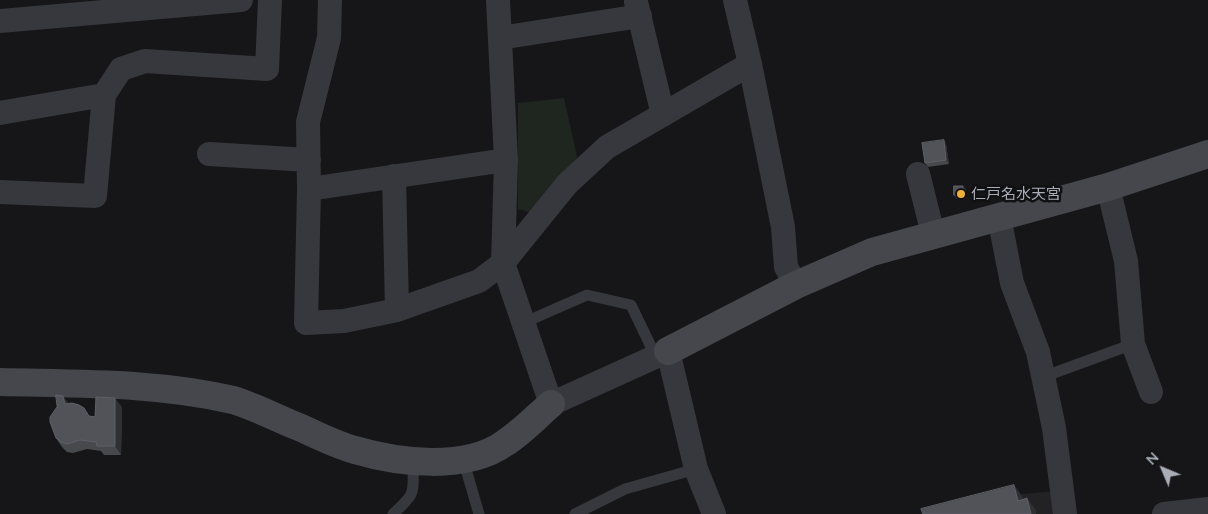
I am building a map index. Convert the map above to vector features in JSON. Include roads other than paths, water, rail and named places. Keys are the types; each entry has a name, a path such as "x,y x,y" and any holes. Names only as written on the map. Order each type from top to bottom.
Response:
{"street":[{"path":"0,21 241,0"},
{"path":"0,192 95,196 104,95 121,69 145,61 267,69 270,0"},
{"path":"330,0 330,38 308,122 306,323 344,321 397,310 479,281 503,263 567,184 607,147 750,64"},
{"path":"498,0 506,160 503,263 551,404"},
{"path":"735,0 783,227 786,267 796,285"},
{"path":"500,38 638,8 662,115"},
{"path":"0,112 104,95"},
{"path":"209,154 309,160"},
{"path":"0,382 132,385 196,393 235,401 354,450 412,462 446,462 463,459 482,454 504,444 551,404 585,387 662,354 796,285 872,252 1108,187 1208,154"},
{"path":"308,189 506,160"},
{"path":"918,174 933,234"},
{"path":"394,176 397,310"},
{"path":"1108,187 1126,261 1134,344 1151,392"},
{"path":"999,217 1012,283 1038,352 1044,376 1054,428 1065,514"},
{"path":"662,354 696,469 714,514"},
{"path":"1164,514 1208,509"}],"lane":[{"path":"523,323 587,295 631,305 662,354"},
{"path":"1044,376 1134,344"},
{"path":"463,459 479,514"},
{"path":"393,514 408,502 413,492 412,462"},
{"path":"575,514 625,489 696,469"}],"place":[{"name":"仁戸名水天宮","path":"961,194"}]}
